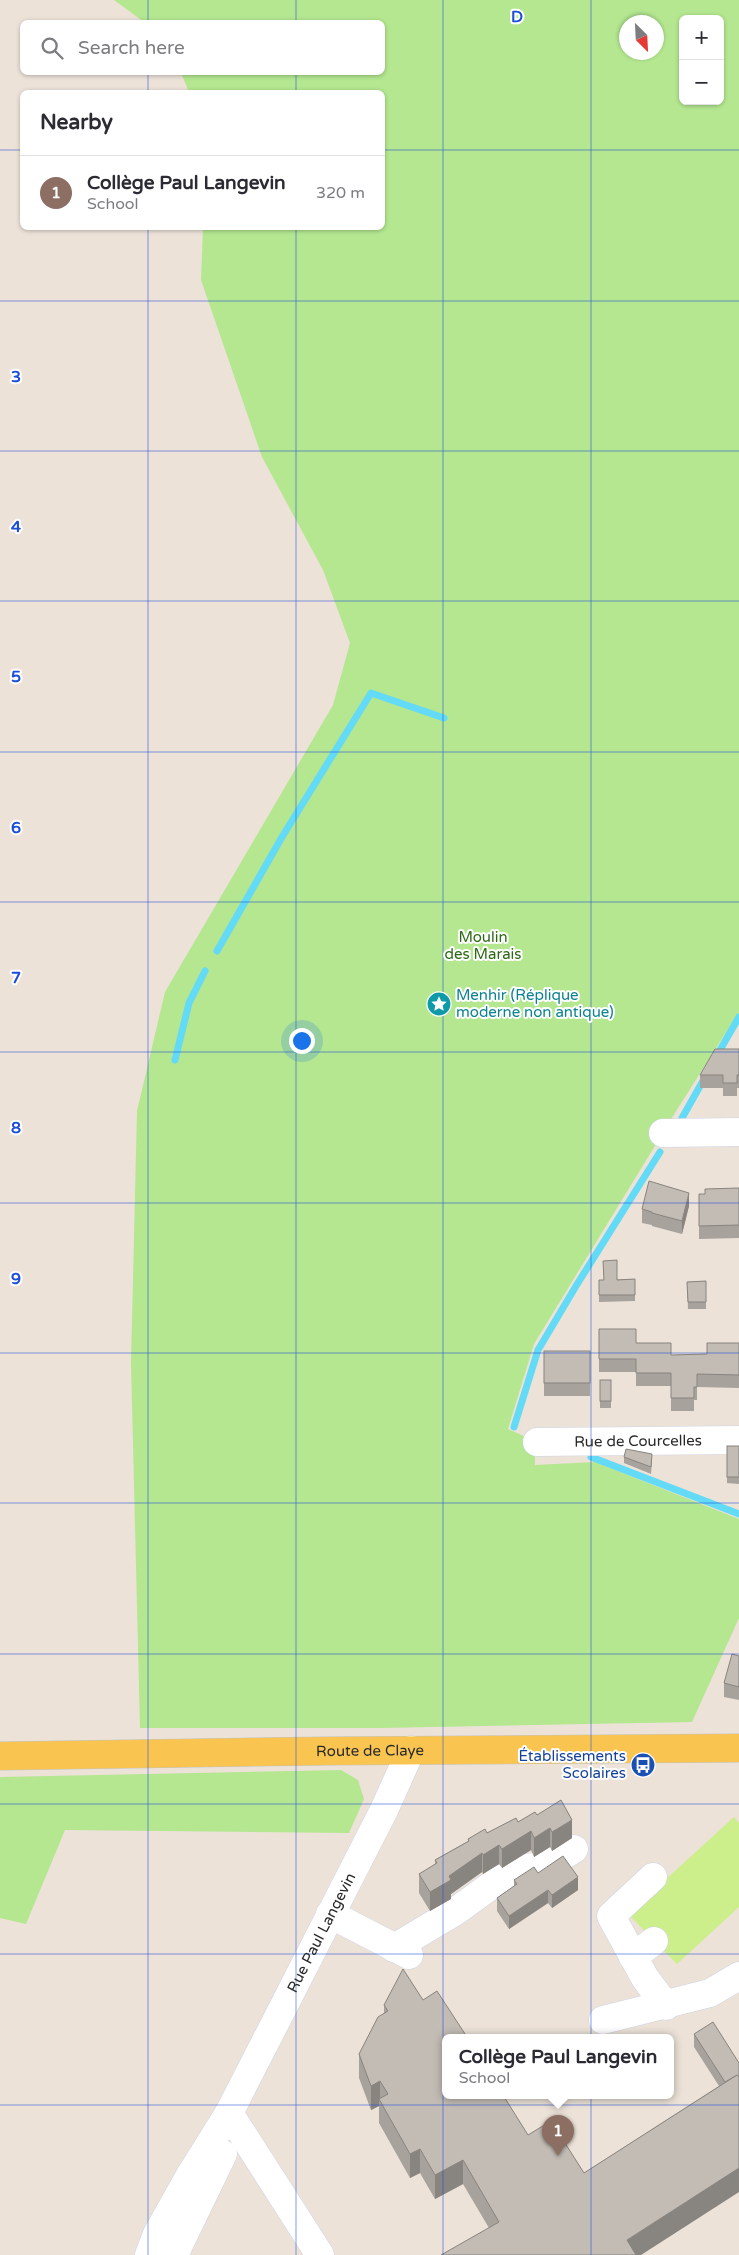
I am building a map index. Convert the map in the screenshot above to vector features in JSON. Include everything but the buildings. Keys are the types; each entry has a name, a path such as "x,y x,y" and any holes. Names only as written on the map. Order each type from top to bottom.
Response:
{"main road":[{"name":"Route de Claye","path":"0,1756 411,1750 739,1748"}],"street":[{"path":"663,1133 739,1132"},
{"name":"Rue de Courcelles","path":"536,1442 739,1440"},
{"name":"Rue Paul Langevin","path":"149,2255 157,2234 189,2177 229,2113 384,1810 411,1750"},
{"path":"330,1914 401,1952 496,1882 524,1868 546,1866 574,1849"},
{"path":"653,1877 611,1916 644,1949 645,1978 666,2006"},
{"path":"603,2020 666,2006 710,1993 739,1976"},
{"path":"229,2113 320,2255"},
{"name":"Rue Paul Langevin","path":"174,2255 223,2153 229,2113"}],"green space":[{"name":"Moulin des Marais","path":"114,0 739,0 739,1012 534,1344 508,1429 535,1441 535,1465 595,1462 739,1519 739,1618 692,1722 381,1728 140,1728 131,1363 137,1111 165,992 333,705 350,643 323,570 262,457 201,280 203,230 385,230 385,90 188,90 182,75 385,75 385,20 141,20"},
{"path":"341,1770 358,1780 364,1799 349,1833 65,1830 26,1924 0,1918 0,1777"},
{"path":"734,1817 739,1823 739,1907 677,1964 628,1914"}],"waterway":[{"path":"217,951 282,837 371,693 444,718"},
{"path":"175,1060 189,1003 205,971"},
{"path":"716,1057 739,1017"},
{"path":"682,1118 704,1079"},
{"path":"514,1427 538,1350 660,1152"},
{"path":"591,1457 739,1514"}],"place":[{"name":"Menhir (Réplique moderne non antique)","path":"439,1004"},
{"name":"Établissements Scolaires","path":"643,1765"},
{"name":"Collège Paul Langevin","path":"558,2156"}]}
